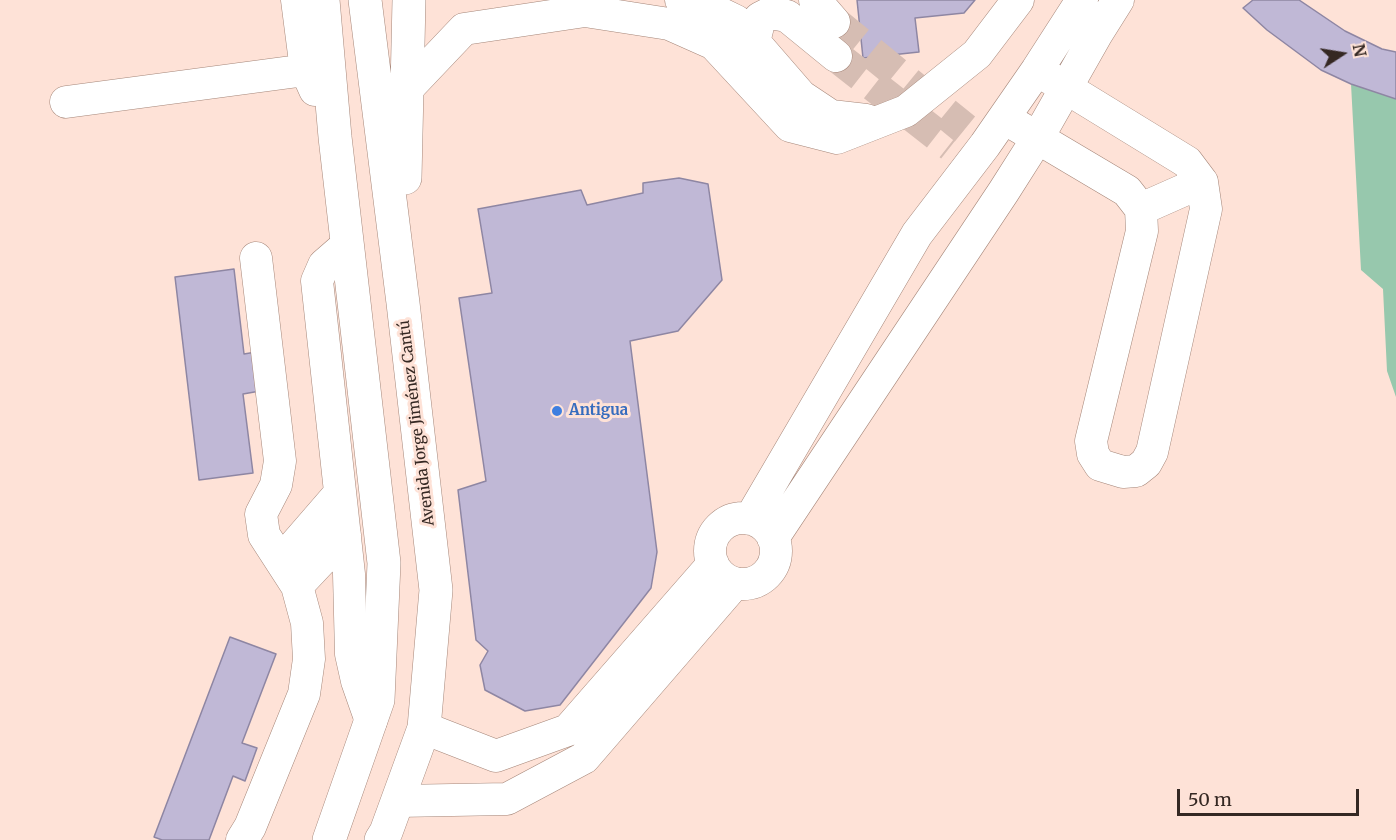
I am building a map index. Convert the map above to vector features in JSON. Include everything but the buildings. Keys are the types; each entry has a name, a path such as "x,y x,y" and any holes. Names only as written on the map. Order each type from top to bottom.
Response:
{"main road":[{"path":"323,0 335,137 384,563 378,700 329,840"},
{"name":"Avenida Jorge Jiménez Cantú","path":"365,0 436,590 424,728 385,837"},
{"path":"403,303 409,0"}],"street":[{"path":"297,0 306,70 335,137"},
{"path":"407,89 464,29 486,13 514,0"},
{"path":"681,0 719,4 801,96 831,116 879,122"},
{"path":"464,29 585,11 669,24 714,44 790,126 837,138 906,111 976,54 1018,0"},
{"path":"761,528 917,234 968,146 1004,118 1082,0"},
{"path":"761,528 1037,139 1118,0"},
{"path":"754,42 760,18 770,13 787,16 836,56"},
{"path":"66,102 306,70"},
{"path":"1004,118 1127,191 1141,209 1142,231 1091,441 1093,454 1100,465 1123,472 1136,471 1146,463 1152,452 1206,209 1202,182 1187,162 1037,70"},
{"path":"1141,209 1202,182"},
{"path":"347,245 324,265 317,281 349,574 351,654 357,681 371,721"},
{"path":"242,840 250,827 304,693 309,659 307,622 289,573 264,535 261,514 276,485 280,462 256,258"},
{"path":"289,573 340,493"},
{"path":"740,518 761,528 775,548 771,568 756,581 746,584 724,573 710,554 711,543 721,526 730,520 740,518"},
{"path":"289,573 345,535"},
{"path":"424,728 495,756 568,730 724,573"},
{"path":"398,801 507,799 584,758 724,573"}],"green space":[{"path":"1351,84 1396,99 1396,397 1387,371 1383,289 1361,270"}],"tunnel":[{"path":"834,22 965,129"},
{"path":"836,56 951,146"}],"place":[{"name":"Antigua","path":"557,411"}]}
